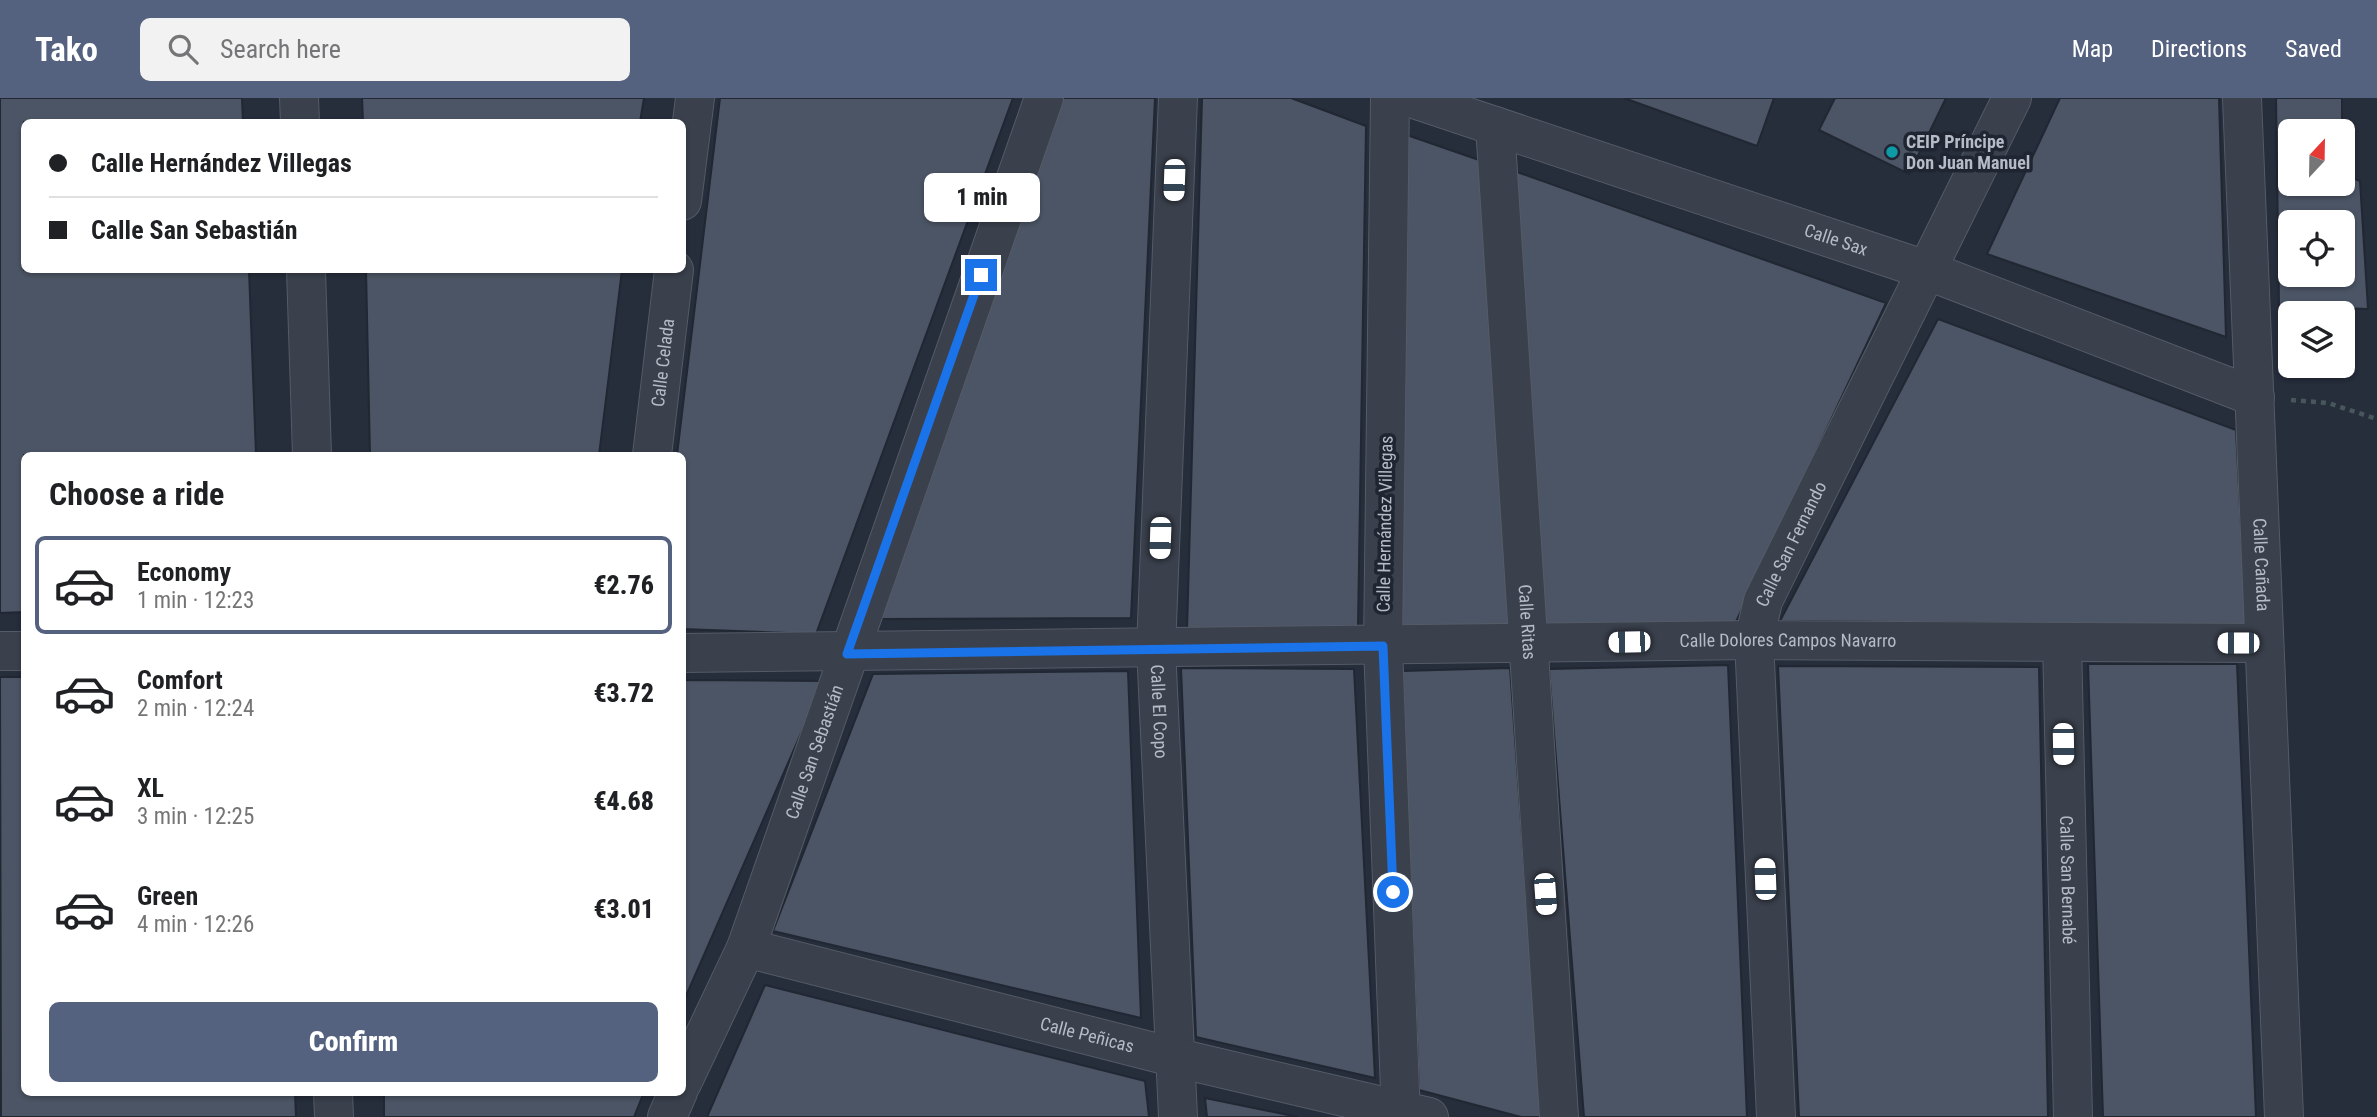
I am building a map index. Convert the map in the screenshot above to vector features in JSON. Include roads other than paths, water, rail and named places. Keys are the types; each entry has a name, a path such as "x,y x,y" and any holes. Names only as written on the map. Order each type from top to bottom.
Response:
{"street":[{"path":"299,98 300,119"},
{"path":"686,169 695,98"},
{"name":"Calle San Sebastián","path":"686,1075 746,948 1044,98"},
{"name":"Calle El Copo","path":"1178,98 1156,648 1173,1057 1178,1117"},
{"name":"Calle Hernández Villegas","path":"1390,98 1383,646 1410,1115"},
{"name":"Calle Sax","path":"1411,98 1926,270 2255,397"},
{"name":"Calle San Fernando","path":"1776,1117 1754,640 1763,601 2012,98"},
{"name":"Calle Cañada","path":"2242,98 2284,1117"},
{"name":"Calle Ritas","path":"1495,126 1559,1117"},
{"path":"306,273 312,452"},
{"name":"Calle Celada","path":"652,452 674,273"},
{"name":"Calle Dolores Campos Navarro","path":"686,653 847,654 1754,640 2263,643"},
{"name":"Calle San Bernabé","path":"2062,642 2073,1117"},
{"path":"0,651 21,651"},
{"name":"Calle Peñicas","path":"746,948 1410,1115"},
{"path":"333,1096 334,1117"},
{"path":"667,1117 676,1096"}],"place":[{"name":"CEIP Príncipe Don Juan Manuel","path":"1892,152"}]}
